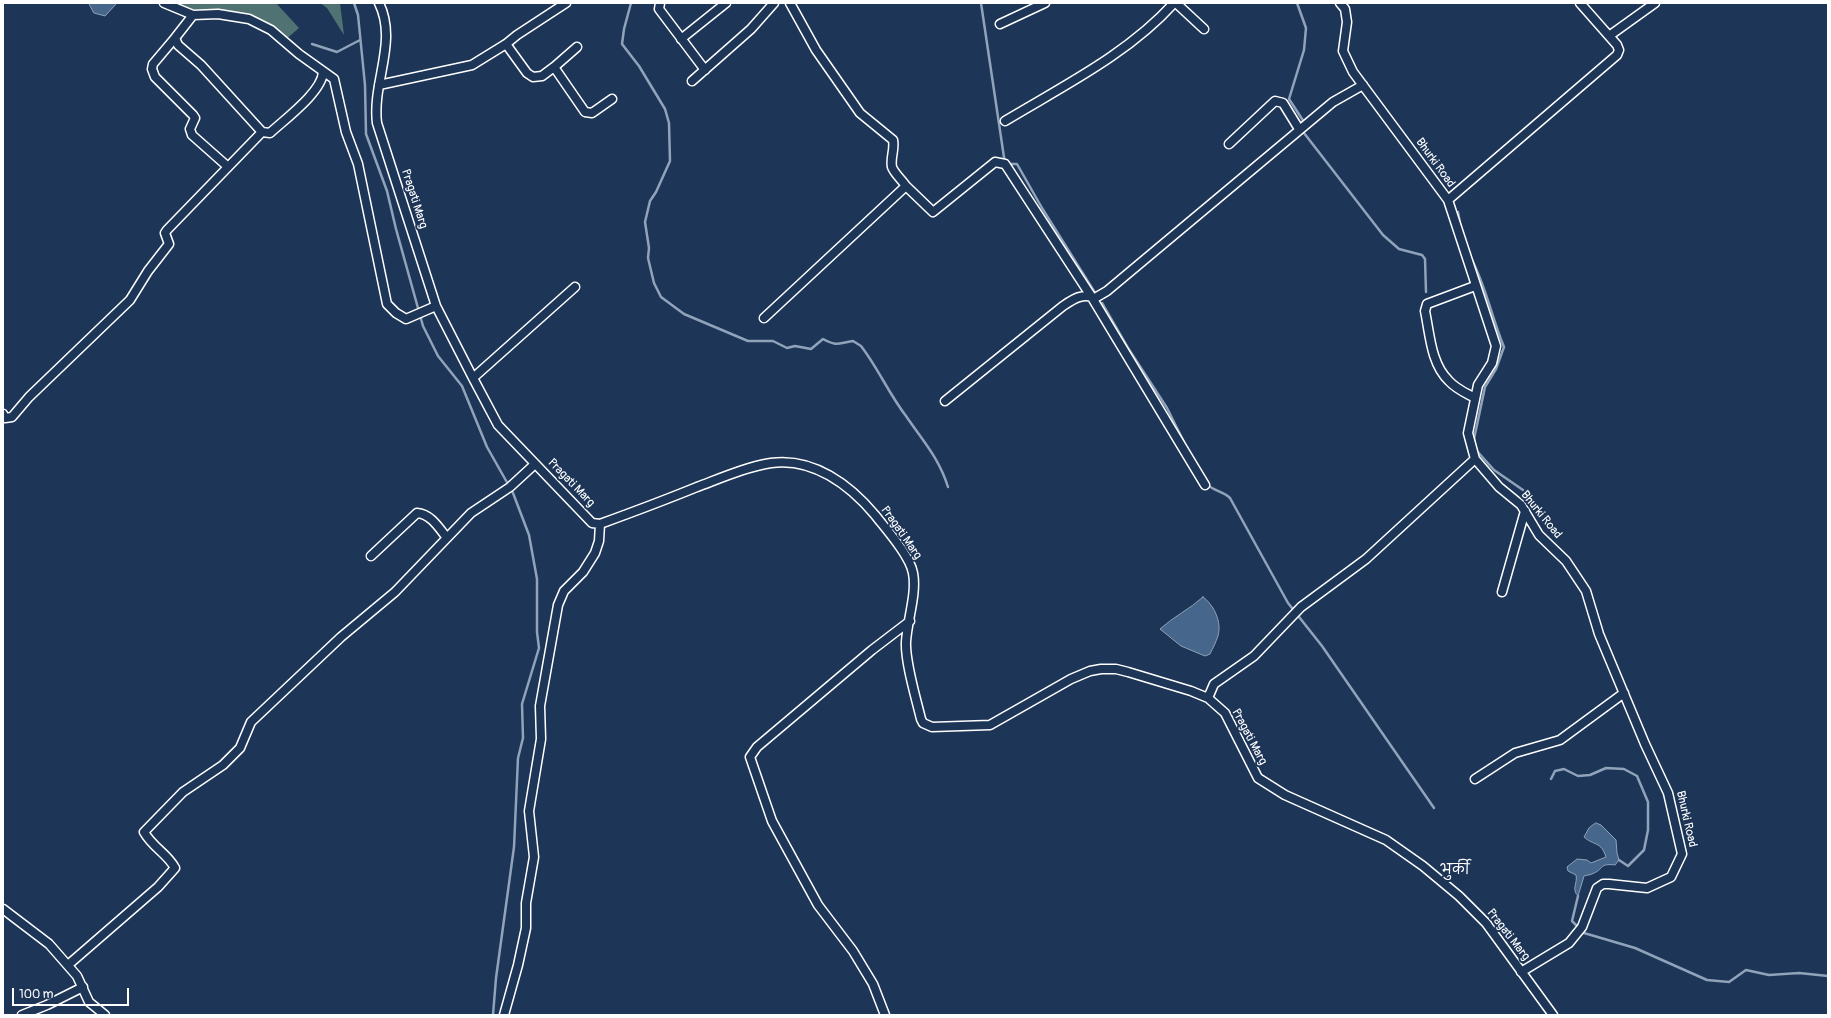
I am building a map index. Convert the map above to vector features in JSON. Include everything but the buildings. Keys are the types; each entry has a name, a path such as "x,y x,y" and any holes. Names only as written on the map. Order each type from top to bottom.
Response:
{"street":[{"path":"164,3 193,15 218,14 249,19 271,30 323,72 334,79 346,132 358,164 387,304 396,313 406,319 436,306"},
{"name":"Pragati Marg","path":"379,3 384,14 387,40 376,105 377,122 436,306 498,425 592,523 600,524 737,472 772,463 791,463 814,467 845,485 865,503 894,540 911,566 913,574 910,621 906,650 923,723 932,727 990,725 1071,679 1090,671 1101,669 1116,669 1128,672 1191,691 1208,698 1225,713 1258,778 1285,795 1386,840 1423,866 1459,896 1486,923 1553,1015"},
{"path":"380,85 472,65 566,3"},
{"path":"660,3 659,10 705,70"},
{"path":"681,39 726,3"},
{"path":"692,81 751,29 774,3"},
{"path":"790,3 816,50 860,113 893,140 893,168 906,186 933,212 995,162 1005,164 1091,296 1205,485"},
{"path":"1000,24 1045,3"},
{"path":"1005,121 1113,56 1158,21 1175,3 1204,29"},
{"name":"Bhurki Road","path":"1340,3 1345,9 1347,22 1343,51 1353,72 1448,200 1474,286 1496,346 1492,363 1480,380 1468,433 1475,459 1499,487 1521,505 1539,535 1566,561 1586,591 1599,634 1668,793 1682,854 1671,877 1647,888 1609,884 1603,884 1597,888 1582,927 1570,943 1521,972"},
{"path":"1448,200 1617,56 1618,47 1580,3"},
{"path":"1609,36 1655,3"},
{"path":"193,15 153,64 152,69 155,76 195,118 190,129 192,135 227,166"},
{"path":"175,38 178,45 201,65 262,132 270,133 315,91 323,77 323,72"},
{"path":"506,44 527,73 533,77 542,76 577,47"},
{"path":"553,68 585,112 592,113 612,98"},
{"path":"945,401 1063,306 1077,297 1091,296 1095,298 1107,290 1299,129 1333,102 1363,85"},
{"path":"1229,144 1275,101 1283,102 1299,129"},
{"path":"3,414 5,418 12,417 29,397 130,300 148,271 169,244 165,233 167,230 227,166 262,132"},
{"path":"764,318 906,186"},
{"path":"1474,286 1427,304 1425,312 1436,364 1448,381 1456,388 1475,398"},
{"path":"473,378 575,287"},
{"path":"1208,698 1214,684 1254,656 1301,607 1366,559 1475,459"},
{"path":"68,965 158,887 175,868 171,861 150,842 144,832 183,792 223,765 240,748 251,722 341,637 395,592 471,513 510,487 535,464"},
{"path":"1502,592 1525,512"},
{"path":"371,556 417,513 424,514 431,518 447,538"},
{"path":"504,1015 518,965 526,928 526,903 534,856 529,811 541,739 540,706 558,604 564,591 583,572 595,553 599,541 600,524"},
{"path":"886,1015 873,984 853,951 818,905 772,821 750,757 757,747 872,650 910,621"},
{"path":"1474,779 1515,753 1560,740 1624,693"},
{"path":"3,909 49,944 77,976 90,1002 105,1015"},
{"path":"22,1015 47,1005 83,987"}],"green space":[{"path":"164,3 276,3 299,28 284,41 249,19 193,15"},
{"path":"320,3 340,3 344,35 327,8"}],"water":[{"path":"89,3 117,3 105,16 94,13"},
{"path":"1203,597 1214,609 1219,625 1218,636 1210,654 1205,656 1181,646 1160,629"},
{"path":"1596,823 1601,825 1616,840 1619,860 1615,865 1606,865 1593,874 1584,876 1578,896 1575,891 1576,875 1568,871 1567,867 1577,859 1587,860 1591,863 1606,857 1602,848 1584,837 1589,828"}],"waterway":[{"path":"354,3 358,15 365,85 366,134 387,191 423,326 438,356 462,386 487,447 513,493 529,535 537,579 537,632 539,648 522,704 523,738 518,758 514,847 496,978 493,1015"},
{"path":"631,3 624,29 622,44 639,66 665,109 669,123 670,161 656,192 650,201 645,222 649,248 648,258 654,283 661,297 684,314 748,341 773,341 787,348 795,346 811,349 823,339 835,344 853,341 861,346 900,408 935,458 948,487"},
{"path":"981,3 1005,164 1017,164 1042,208 1097,296"},
{"path":"1297,3 1306,28 1304,50 1289,99 1304,122"},
{"path":"312,44 337,52 360,40"},
{"path":"1304,133 1383,235 1399,249 1422,255 1425,259 1426,292"},
{"path":"1458,212 1461,229"},
{"path":"1472,260 1477,270 1504,347 1496,369 1485,387 1474,439 1476,450 1494,470 1523,490"},
{"path":"1102,303 1128,348 1167,408 1187,448"},
{"path":"1207,484 1230,498 1288,603 1322,646 1434,808"},
{"path":"1551,779 1555,771 1564,769 1578,776 1590,775 1606,768 1624,769 1637,776 1648,802 1648,830 1644,850 1628,866 1619,860"},
{"path":"1578,896 1572,921 1584,933 1635,948 1707,980 1729,982 1746,970 1769,975 1799,973 1828,976"}],"district":[{"name":"भुर्की","path":"1455,870"}]}
